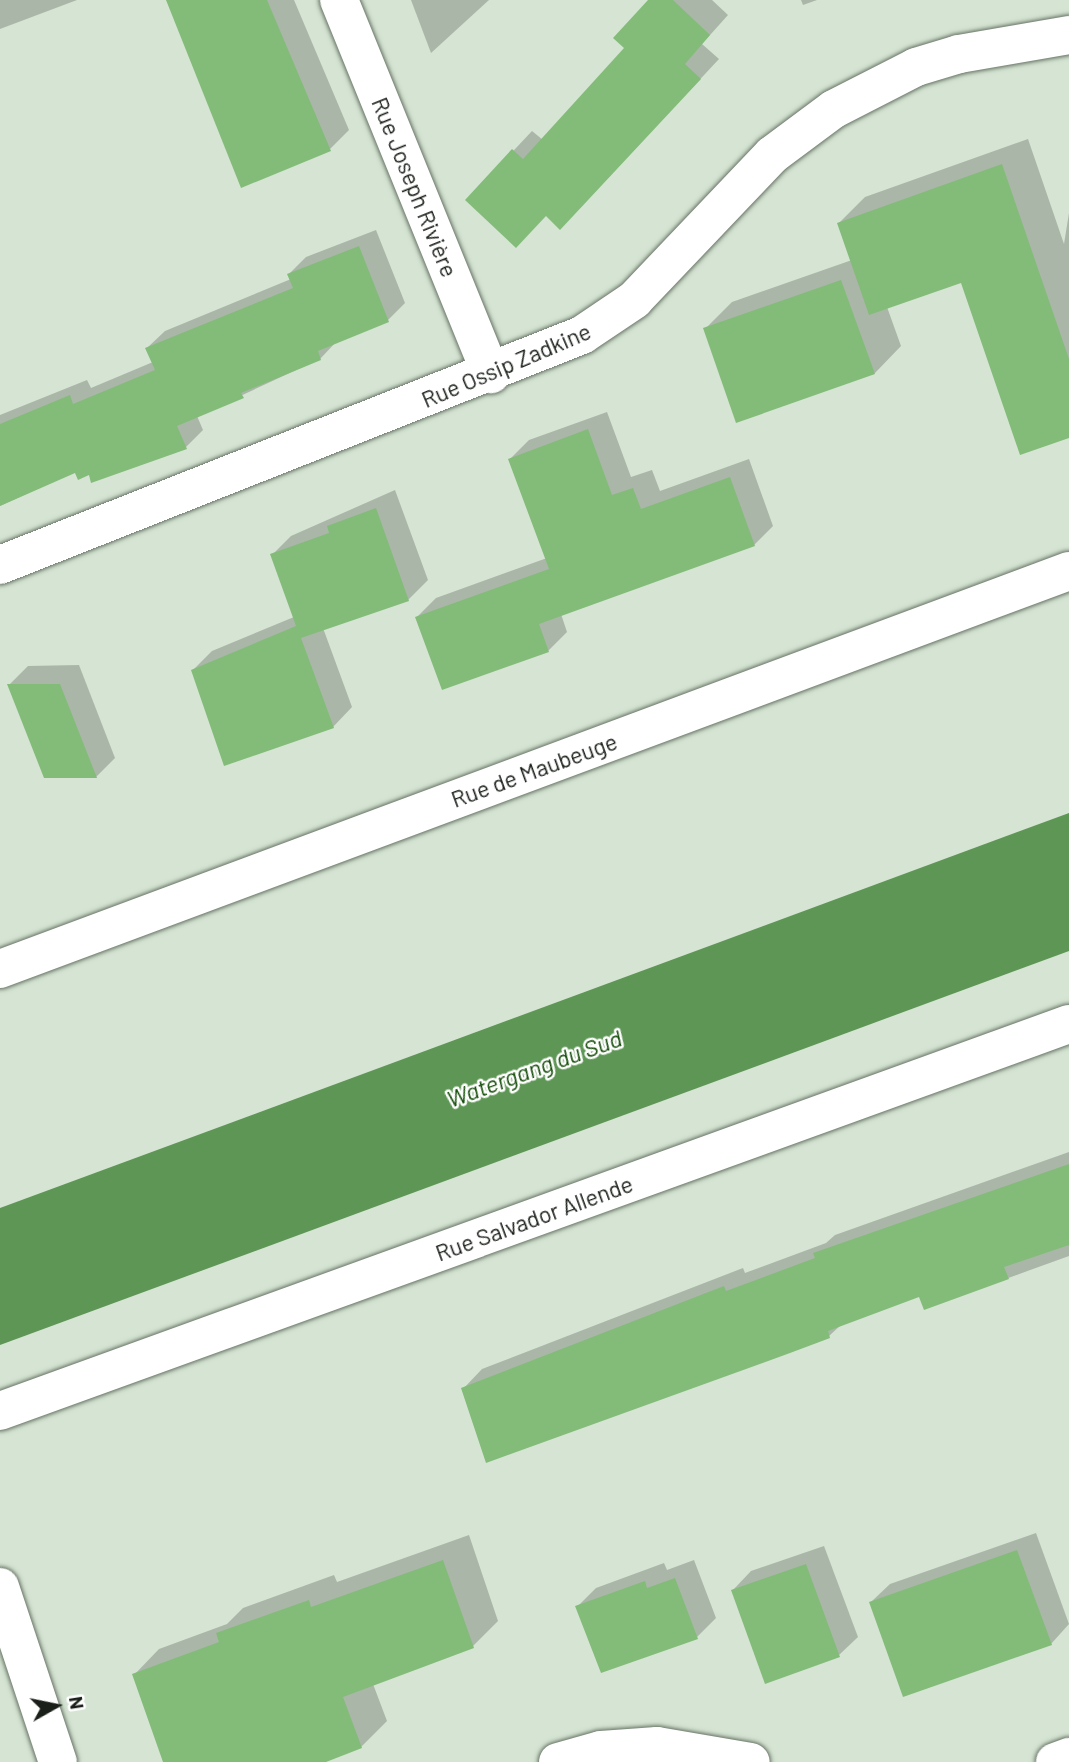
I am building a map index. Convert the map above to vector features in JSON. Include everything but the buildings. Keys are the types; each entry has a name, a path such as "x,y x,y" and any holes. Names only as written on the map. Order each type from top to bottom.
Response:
{"street":[{"name":"Rue Joseph Rivière","path":"339,0 491,374"},
{"name":"Rue Ossip Zadkine","path":"0,565 491,374 582,335 625,307 772,155 834,109 906,72 959,54 1069,35"},
{"name":"Rue de Maubeuge","path":"0,969 1069,570"},
{"name":"Rue Salvador Allende","path":"0,1411 1069,1024"},
{"path":"0,1587 58,1762"},
{"path":"558,1762 601,1750 657,1746 751,1762"},
{"path":"1055,1762 1069,1757"}],"water":[{"name":"Watergang du Sud","path":"1069,813 1069,951 0,1345 0,1208"}]}
